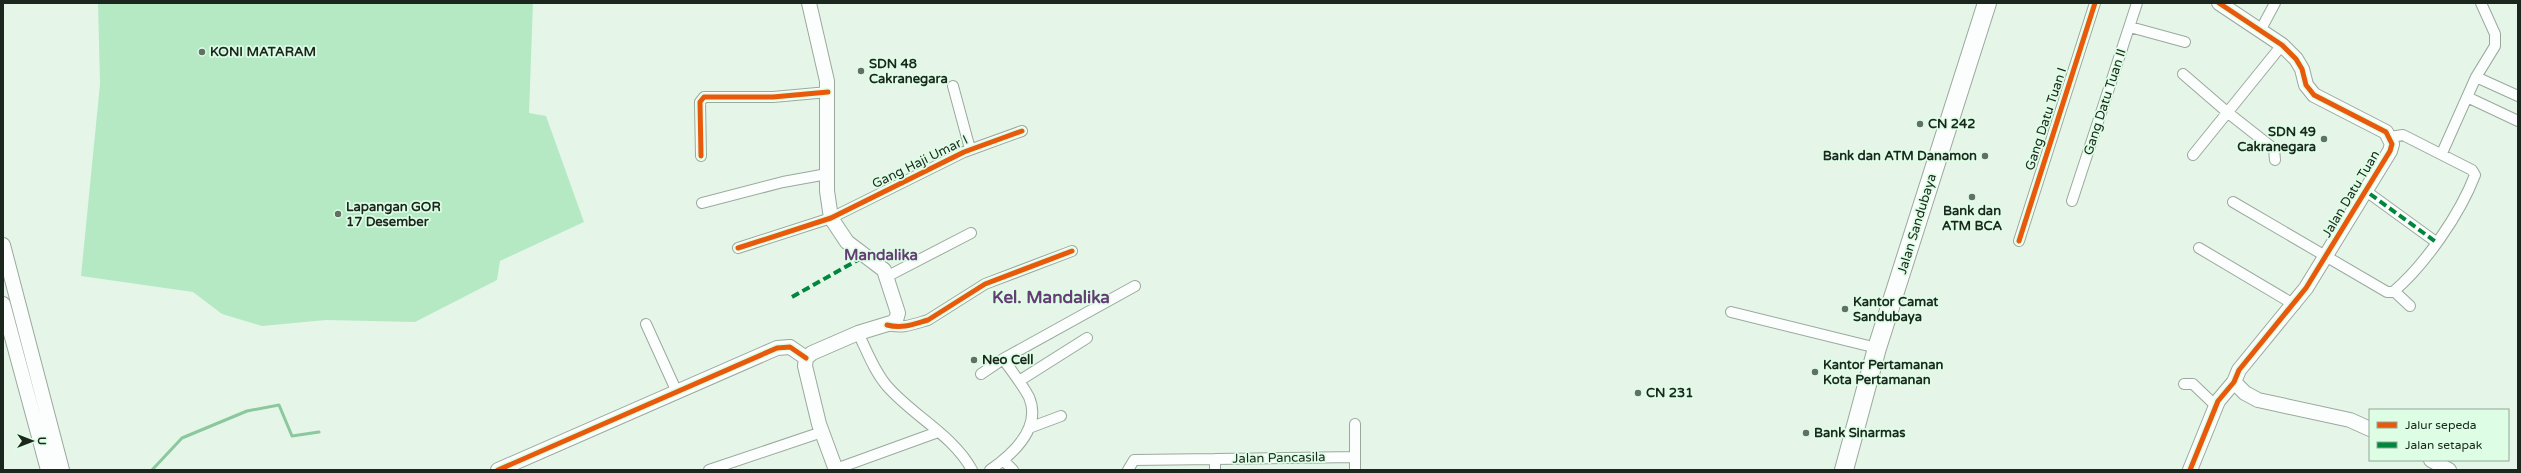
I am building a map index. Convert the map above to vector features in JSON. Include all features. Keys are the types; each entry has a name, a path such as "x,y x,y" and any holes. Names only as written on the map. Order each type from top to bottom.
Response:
{"highway":[{"name":"Jalan Sandubaya","path":"1844,470 1877,348 1987,3"}],"street":[{"path":"809,3 823,60 828,92 827,174 831,218 847,242 878,264 888,276 898,313 896,320 887,325 858,333 812,353 806,358 805,366 822,432 836,470 938,432"},
{"name":"Gang Datu Tuan I","path":"2019,241 2095,3"},
{"name":"Gang Datu Tuan II","path":"2072,201 2137,3"},
{"path":"2220,3 2282,46 2300,64 2306,85 2314,95 2384,130 2390,137 2403,135 2474,172 2466,194 2436,242 2394,291 2387,292 2326,258 2234,202"},
{"path":"2260,31 2275,3"},
{"path":"2442,154 2476,77 2494,50 2496,42 2494,31 2481,3"},
{"path":"2130,27 2185,42"},
{"path":"2193,155 2282,46"},
{"path":"2183,74 2227,112 2274,149 2276,160"},
{"path":"2476,77 2518,96"},
{"path":"953,86 970,149"},
{"path":"701,156 700,102 704,97 773,97 828,92"},
{"path":"2467,97 2518,121"},
{"name":"Gang Haji Umar I","path":"738,248 831,218 970,149 1022,131"},
{"name":"Jalan Datu Tuan","path":"2190,470 2216,406 2234,382 2241,368 2294,305 2326,258 2390,150 2390,137"},
{"path":"702,203 782,182 827,174"},
{"path":"2370,194 2436,242"},
{"path":"888,276 971,233"},
{"path":"3,245 62,470"},
{"path":"2199,248 2294,305"},
{"path":"887,325 905,327 918,321 928,320 985,284 1072,251"},
{"path":"981,374 1003,359 1135,286"},
{"path":"2394,291 2410,306"},
{"path":"17,299 3,303 5,325 48,470"},
{"path":"1731,312 1877,348"},
{"path":"646,324 676,390"},
{"path":"858,333 883,381 963,455 972,470"},
{"path":"1019,381 1087,338"},
{"path":"498,470 676,390 721,374 777,348 790,348 806,358"},
{"path":"990,470 1016,448 1029,428 1032,414 1030,402 1019,381 1003,359"},
{"path":"2234,382 2245,393 2258,400 2350,420 2369,429"},
{"path":"2184,384 2193,384 2216,406"},
{"path":"1029,428 1061,416"},
{"path":"1355,470 1356,424"},
{"path":"709,470 822,432"},
{"name":"Jalan Pancasila","path":"1215,470 1214,459 1355,457"},
{"path":"1128,470 1134,460 1214,459"},
{"path":"2433,461 2449,470"}],"green space":[{"path":"98,3 533,3 529,113 546,116 584,222 500,261 497,280 415,322 326,320 262,326 222,314 193,292 81,276 100,84"}],"waterway":[{"path":"152,470 182,438 247,411 279,405 292,436 319,432"}],"marked path":[{"path":"2370,194 2436,242"},
{"path":"792,297 865,256"}],"cycle path":[{"path":"2019,241 2095,3"},
{"path":"2190,470 2218,401 2234,382 2239,370 2306,288 2390,151 2392,144 2386,132 2314,95 2306,85 2302,69 2296,59 2282,45 2219,3"},
{"path":"701,156 700,102 704,97 773,97 828,92"},
{"path":"738,248 831,218 964,152 1022,131"},
{"path":"887,325 903,326 928,320 985,284 1072,251"},
{"path":"498,470 777,348 790,347 806,358"}],"place":[{"name":"KONI MATARAM","path":"202,52"},
{"name":"SDN 48 Cakranegara","path":"861,71"},
{"name":"CN 242","path":"1920,124"},
{"name":"SDN 49 Cakranegara","path":"2324,139"},
{"name":"Bank dan ATM Danamon","path":"1985,156"},
{"name":"Bank dan ATM BCA","path":"1972,197"},
{"name":"Lapangan GOR 17 Desember","path":"338,214"},
{"name":"Kantor Camat Sandubaya","path":"1845,309"},
{"name":"Neo Cell","path":"974,360"},
{"name":"Kantor Pertamanan Kota Pertamanan","path":"1815,372"},
{"name":"CN 231","path":"1638,393"},
{"name":"Bank Sinarmas","path":"1806,433"}],"district":[{"name":"Mandalika","path":"881,255"},
{"name":"Kel. Mandalika","path":"1051,297"}]}
